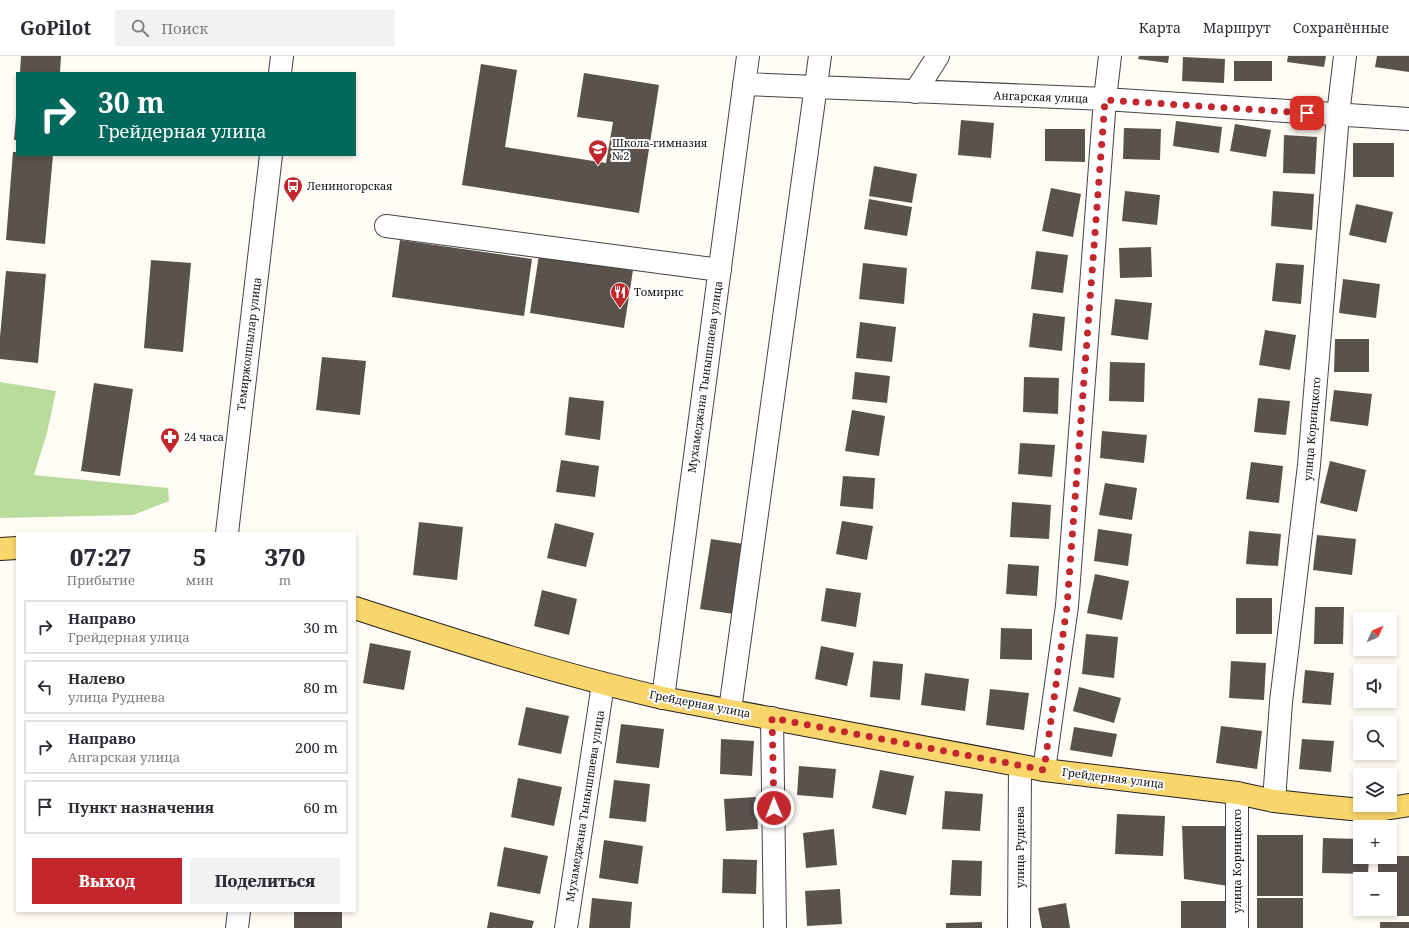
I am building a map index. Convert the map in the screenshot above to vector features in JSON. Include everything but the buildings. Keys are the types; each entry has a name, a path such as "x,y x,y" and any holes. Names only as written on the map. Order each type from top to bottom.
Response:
{"main road":[{"path":"0,549 16,548"},
{"name":"Грейдерная улица","path":"356,608 448,638 603,684 663,698 1020,766 1237,793 1274,801 1372,811 1409,805"}],"street":[{"path":"280,72 282,56"},
{"name":"Мухамеджана Тынышпаева улица","path":"663,698 748,56"},
{"path":"730,710 820,56"},
{"path":"915,92 938,56"},
{"path":"1044,770 1067,606 1105,100 1110,56"},
{"name":"улица Корницкого","path":"1274,801 1281,702 1309,465 1338,115 1345,56"},
{"name":"Ангарская улица","path":"744,84 1105,100 1409,119"},
{"name":"Темиржолшылар улица","path":"227,532 271,156"},
{"path":"386,226 720,270"},
{"name":"Мухамеджана Тынышпаева улица","path":"566,928 603,684"},
{"path":"772,718 775,928"},
{"name":"улица Руднева","path":"1019,928 1020,766"},
{"name":"улица Корницкого","path":"1237,793 1237,928"},
{"path":"237,928 239,912"}],"green space":[{"path":"0,382 56,391 47,433 34,475 168,488 169,501 133,515 0,518"}],"place":[{"name":"Школа-гимназия №2","path":"598,166"},
{"name":"Лениногорская","path":"293,203"},
{"name":"Томирис","path":"620,309"},
{"name":"24 часа","path":"170,454"}],"route":[{"path":"774,808 772,718 1044,770 1067,606 1105,100 1307,113"}]}
